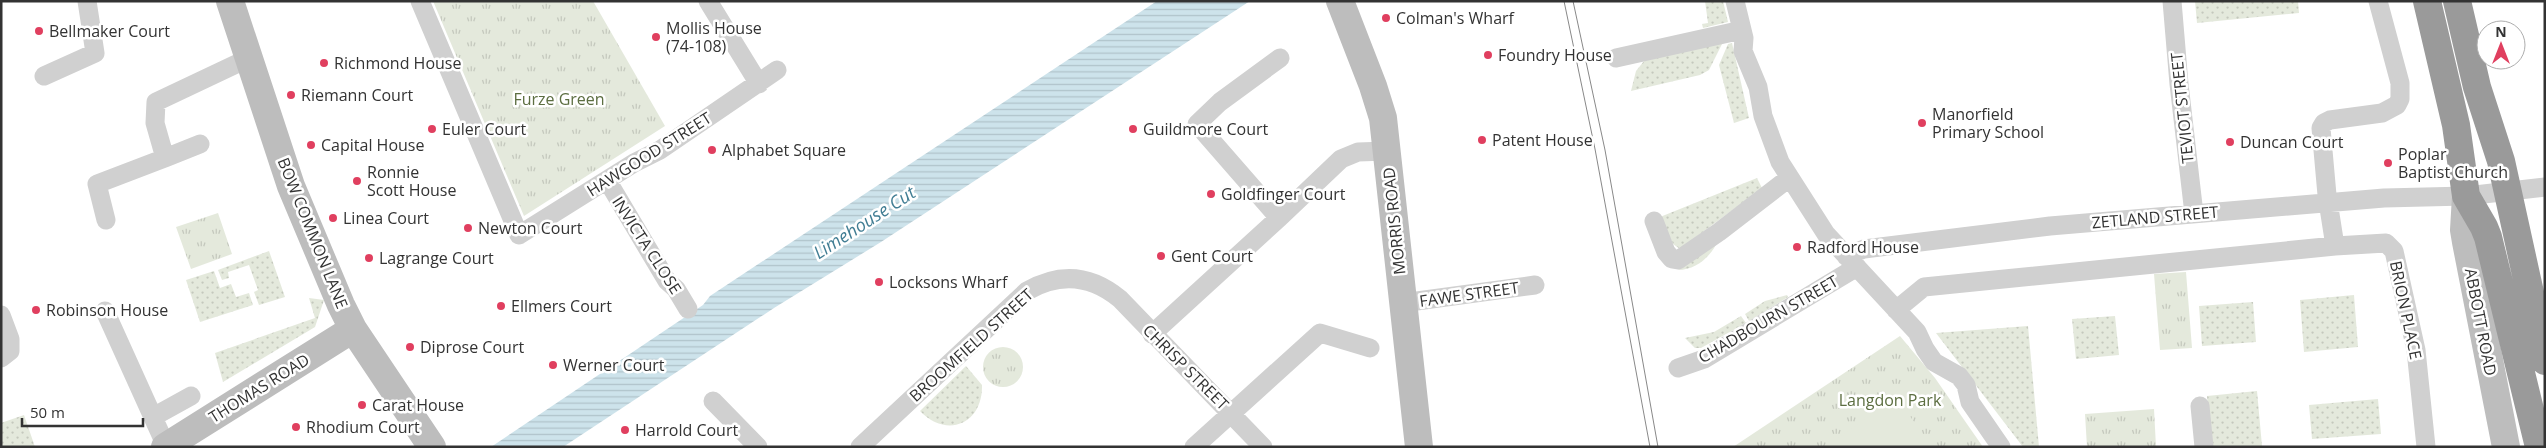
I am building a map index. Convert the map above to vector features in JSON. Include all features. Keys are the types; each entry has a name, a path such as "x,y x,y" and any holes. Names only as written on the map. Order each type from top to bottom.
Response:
{"highway":[{"path":"2427,1 2456,125 2466,196 2488,237 2539,447"},
{"path":"2457,1 2477,87 2501,161 2545,360"}],"street":[{"path":"44,76 94,53 87,1"},
{"name":"BOW COMMON LANE","path":"230,1 299,206 353,329 432,447"},
{"name":"HAWGOOD STREET","path":"420,1 519,235 634,162 660,150 777,70"},
{"path":"708,1 759,84"},
{"name":"MORRIS ROAD","path":"1340,1 1380,105 1387,151 1419,447"},
{"path":"1735,1 1742,30 1743,51 1758,87 1763,116 1780,162 1789,178 1826,234 1917,332 1934,362 1959,376 1966,385 1970,402 2001,447"},
{"name":"TEVIOT STREET","path":"2172,1 2179,84 2194,214"},
{"path":"1896,310 1924,287 2335,246 2328,202 2321,128 2324,122 2330,120 2391,110 2400,99 2400,83 2378,1"},
{"path":"1616,58 1742,30"},
{"path":"165,158 155,123 156,102 249,58"},
{"path":"1280,58 1220,102 1198,124 1280,218"},
{"path":"106,220 97,184 200,144"},
{"path":"1152,334 1280,218 1341,158 1358,152 1387,151"},
{"path":"1654,221 1666,252 1672,259 1678,260 1789,178"},
{"name":"INVICTA CLOSE","path":"606,180 667,281 676,288 688,309"},
{"name":"ZETLAND STREET","path":"1851,261 1864,249 2050,226 2328,202 2466,196 2545,187"},
{"name":"ABBOTT ROAD","path":"2466,196 2464,230 2506,447"},
{"name":"BRION PLACE","path":"2335,246 2381,241 2392,246 2416,350 2426,447"},
{"name":"CHADBOURN STREET","path":"1678,368 1704,359 1851,261"},
{"name":"BROOMFIELD STREET","path":"866,441 1028,291 1050,280 1075,277 1107,288"},
{"name":"FAWE STREET","path":"1402,303 1535,285"},
{"name":"CHRISP STREET","path":"1107,288 1263,447"},
{"path":"105,311 166,447"},
{"path":"1,315 10,339 10,351 1,358"},
{"name":"THOMAS ROAD","path":"166,447 353,329"},
{"path":"1194,447 1320,333 1370,348"},
{"path":"153,417 191,396"},
{"path":"713,400 758,447"},
{"path":"2200,406 2204,447"}],"green space":[{"name":"Furze Green","path":"433,1 593,1 665,126 524,216"},
{"path":"1705,1 1723,1 1728,22 1703,28 1702,24 1708,23"},
{"path":"2195,1 2298,1 2299,13 2197,23"},
{"path":"1723,42 1709,70 1700,75 1631,91 1636,71 1644,61"},
{"path":"1732,43 1749,118 1734,123 1719,65 1728,44"},
{"path":"1757,178 1762,188 1680,249 1673,244 1660,217"},
{"path":"218,213 232,254 191,269 176,227"},
{"path":"1718,240 1707,257 1697,265 1678,270"},
{"path":"269,251 285,297 259,305 254,292 258,290 249,265 228,272 229,278 222,280 218,270"},
{"path":"214,271 220,288 231,284 236,297 249,293 253,305 200,322 186,280"},
{"path":"2186,272 2192,348 2160,350 2154,274"},
{"path":"1787,295 1788,297 1749,321 1745,314 1765,301"},
{"path":"2354,295 2358,347 2304,352 2300,300"},
{"path":"309,298 324,300 315,327 223,382 215,353 315,318"},
{"path":"2253,302 2256,342 2202,346 2199,306"},
{"path":"1741,316 1746,323 1701,348 1695,348 1685,338 1714,332"},
{"path":"2115,316 2119,355 2076,359 2072,319"},
{"path":"2028,326 2039,447 2023,447 1936,333"},
{"name":"Langdon Park","path":"1900,336 1935,378 1983,447 1733,447"},
{"path":"1007,347 1014,350 1020,356 1023,367 1022,375 1014,384 1007,387 999,387 992,384 984,375 983,363 986,356 995,348"},
{"path":"966,366 982,385 981,398 977,409 970,418 962,423 952,425 941,424 930,420 920,411"},
{"path":"2257,391 2262,446 2211,447 2207,396"},
{"path":"1897,397 1931,447 1825,447"},
{"path":"2378,399 2381,434 2312,439 2309,405"},
{"path":"2154,409 2156,447 2087,447 2085,414"},
{"path":"24,415 35,447 1,447 1,423"}],"water":[{"name":"Limehouse Cut","path":"1157,1 1250,1 881,242 774,308 563,447 491,447 703,305 710,296"}],"tram line":[{"path":"1564,1 1595,149 1650,447"},
{"path":"1573,1 1605,150 1658,447"}],"place":[{"name":"Colman's Wharf","path":"1386,18"},
{"name":"Bellmaker Court","path":"39,31"},
{"name":"Mollis House (74-108)","path":"656,37"},
{"name":"Foundry House","path":"1488,55"},
{"name":"Richmond House","path":"324,63"},
{"name":"Riemann Court","path":"291,95"},
{"name":"Manorfield Primary School","path":"1922,123"},
{"name":"Euler Court","path":"432,129"},
{"name":"Guildmore Court","path":"1133,129"},
{"name":"Patent House","path":"1482,140"},
{"name":"Duncan Court","path":"2230,142"},
{"name":"Capital House","path":"311,145"},
{"name":"Alphabet Square","path":"712,150"},
{"name":"Poplar Baptist Church","path":"2388,163"},
{"name":"Ronnie Scott House","path":"357,181"},
{"name":"Goldfinger Court","path":"1211,194"},
{"name":"Linea Court","path":"333,218"},
{"name":"Newton Court","path":"468,228"},
{"name":"Radford House","path":"1797,247"},
{"name":"Gent Court","path":"1161,256"},
{"name":"Lagrange Court","path":"369,258"},
{"name":"Locksons Wharf","path":"879,282"},
{"name":"Ellmers Court","path":"501,306"},
{"name":"Robinson House","path":"36,310"},
{"name":"Diprose Court","path":"410,347"},
{"name":"Werner Court","path":"553,365"},
{"name":"Carat House","path":"362,405"},
{"name":"Rhodium Court","path":"296,427"},
{"name":"Harrold Court","path":"625,430"}]}
